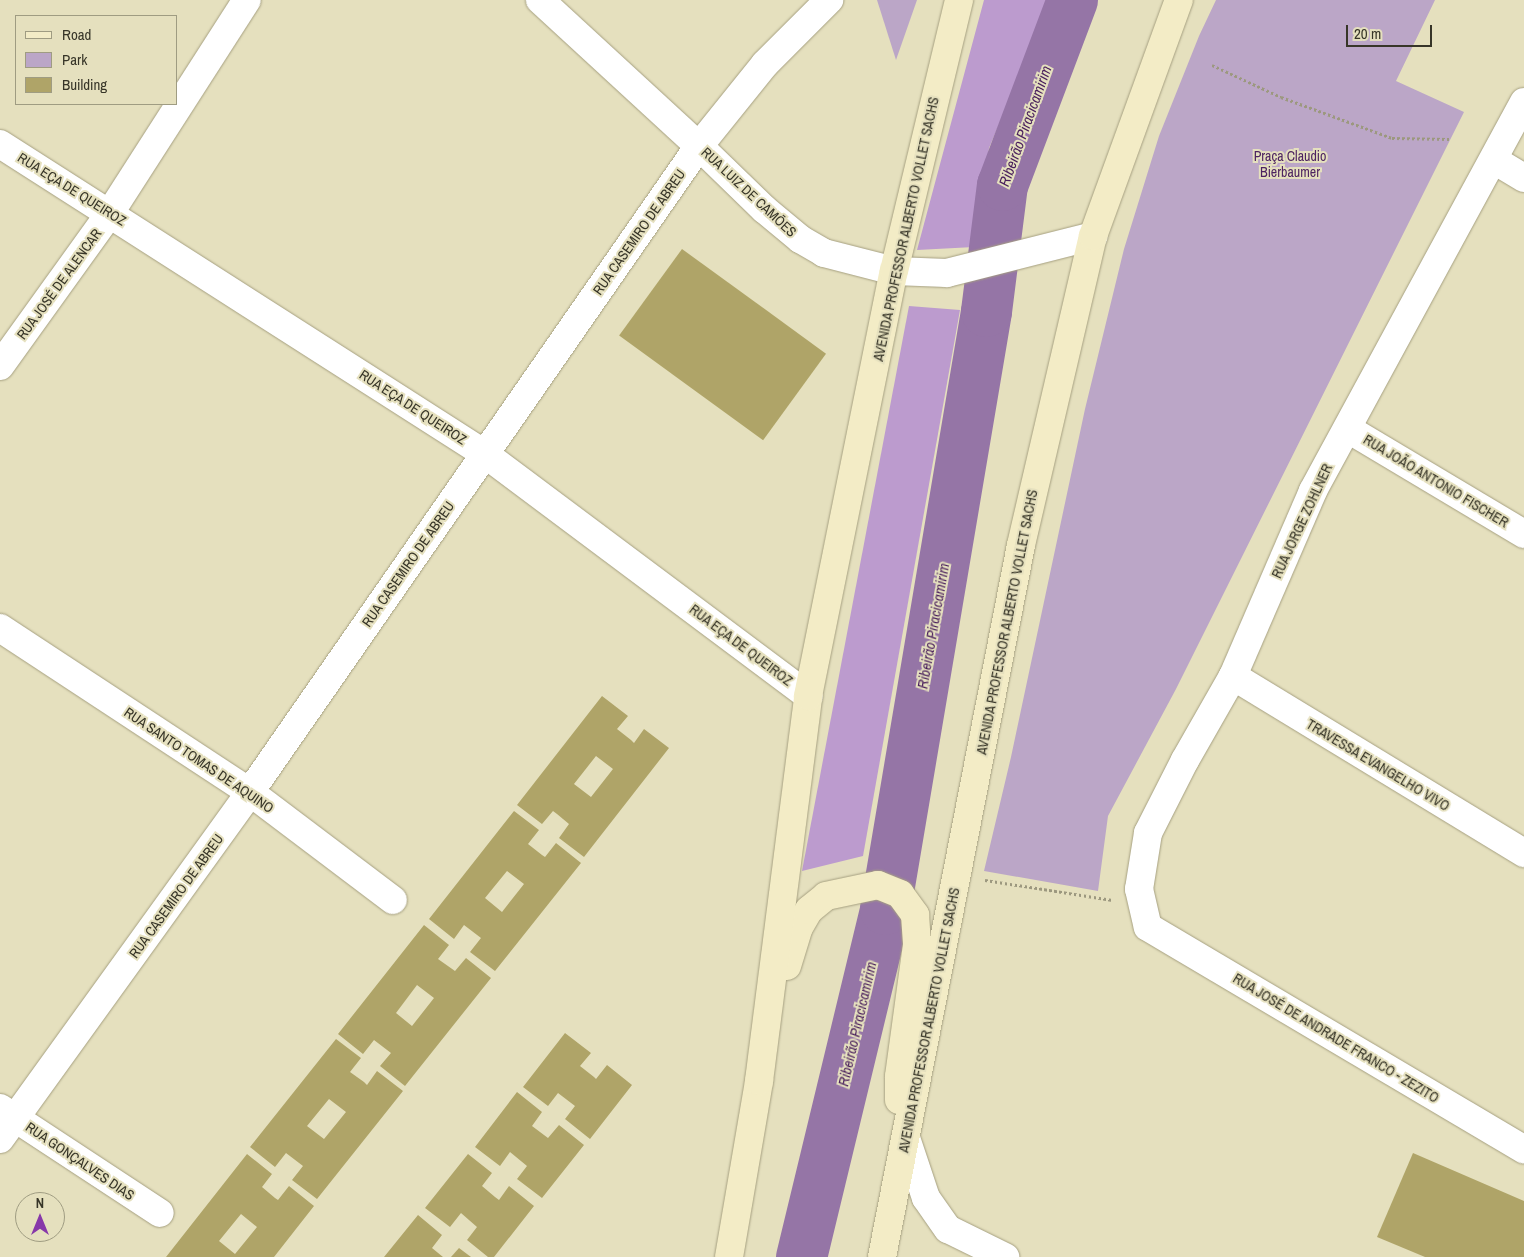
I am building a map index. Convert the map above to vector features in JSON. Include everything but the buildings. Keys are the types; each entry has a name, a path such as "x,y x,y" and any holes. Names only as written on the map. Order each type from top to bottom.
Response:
{"main road":[{"name":"AVENIDA PROFESSOR ALBERTO VOLLET SACHS","path":"729,1257 759,1081 808,696 894,271 959,0"},
{"name":"AVENIDA PROFESSOR ALBERTO VOLLET SACHS","path":"882,1257 1021,545 1093,236 1178,0"},
{"path":"759,1081 798,929 809,910 826,896 878,885 900,894 915,915 917,945 899,1077 900,1115 906,1138"}],"street":[{"name":"RUA JOSÉ DE ALENCAR","path":"0,366 110,213 247,0"},
{"name":"RUA LUIZ DE CAMÕES","path":"540,0 699,146 764,209 800,239 824,253 894,271 947,273 1056,247 1093,236"},
{"name":"RUA CASEMIRO DE ABREU","path":"5,1121 250,792 699,146 765,64 829,0"},
{"name":"RUA JORGE ZOHLNER","path":"1146,916 1139,889 1148,833 1185,760 1233,676 1314,491 1524,102"},
{"name":"RUA EÇA DE QUEIROZ","path":"0,144 485,454 808,696"},
{"path":"1494,160 1524,178"},
{"name":"RUA JOÃO ANTONIO FISCHER","path":"1348,429 1524,534"},
{"name":"RUA SANTO TOMAS DE AQUINO","path":"0,628 250,792 393,900"},
{"name":"TRAVESSA EVANGELHO VIVO","path":"1233,676 1524,853"},
{"name":"RUA JOSÉ DE ANDRADE FRANCO - ZEZITO","path":"1146,916 1524,1149"},
{"name":"RUA GONÇALVES DIAS","path":"5,1121 160,1214"},
{"path":"906,1138 926,1198 948,1229 1005,1257"}],"path":[{"path":"1212,65 1281,97 1392,138 1450,139"},
{"path":"957,875 1146,916"}],"green space":[{"path":"877,0 917,0 896,60"},
{"name":"Praça Claudio Bierbaumer","path":"1216,0 1435,0 1396,81 1464,112 1176,689 1108,816 1098,891 984,871 1011,757 1085,409 1124,249 1159,136 1199,36"}],"shaded area":[{"path":"984,0 1051,0 989,148 974,247 917,250"},
{"path":"909,306 960,310 863,856 802,871"}],"waterway":[{"name":"Ribeirão Piracicamirim","path":"801,1257 885,909 986,311 1002,185 1072,0"}]}
